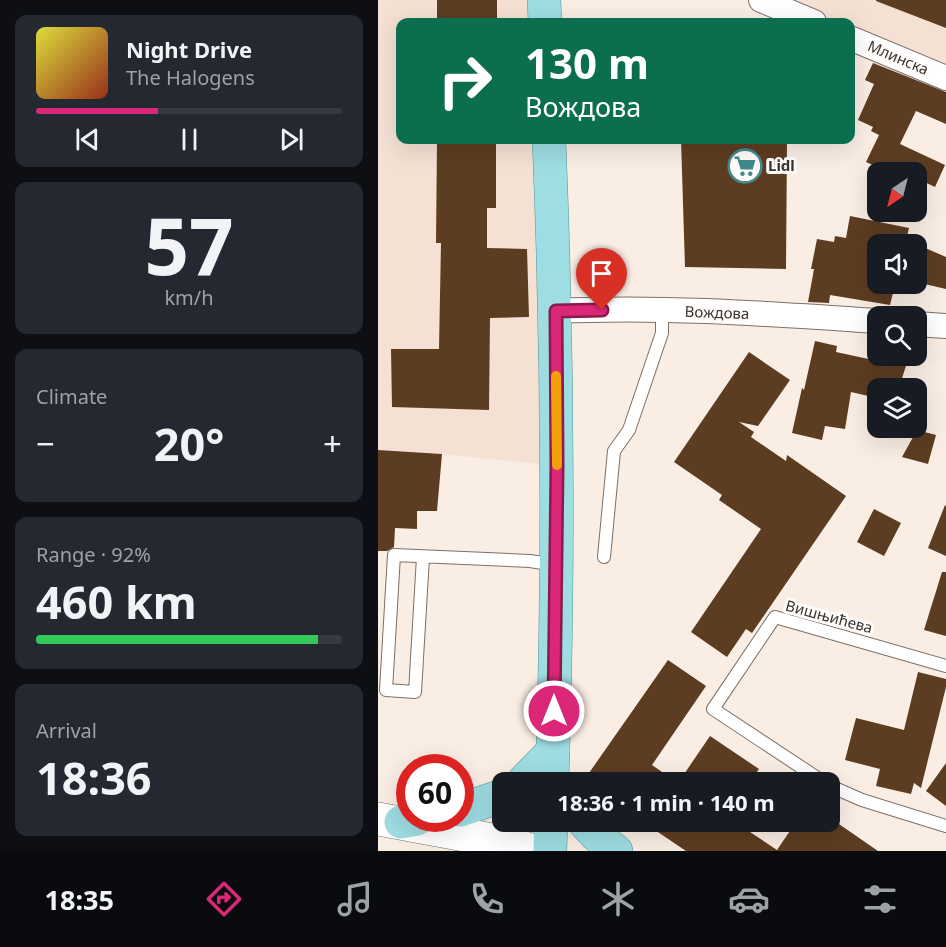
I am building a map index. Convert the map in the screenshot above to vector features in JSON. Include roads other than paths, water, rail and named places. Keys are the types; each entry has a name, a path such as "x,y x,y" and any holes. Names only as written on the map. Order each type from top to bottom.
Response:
{"main road":[{"path":"544,0 545,18"},
{"path":"549,144 556,311 557,466 552,772"},
{"path":"533,772 553,751"},
{"path":"553,751 560,772"},
{"path":"474,806 492,801"},
{"path":"550,851 551,832"},
{"path":"593,832 616,851"}],"street":[{"path":"546,18 551,0"},
{"path":"761,0 804,18"},
{"name":"Млинска","path":"855,40 946,78"},
{"name":"Вождова","path":"556,311 662,311 867,320"},
{"path":"927,325 946,326"},
{"path":"425,832 454,845 461,851"},
{"path":"456,832 534,851"}],"lane":[{"path":"604,558 614,451 629,430 662,333 662,311"},
{"path":"423,557 415,692 386,690 394,555 530,561 555,565"},
{"name":"Вишњићева","path":"808,772 713,709 775,617 946,666"},
{"path":"840,790 862,800 946,826"}],"place":[{"name":"Lidl","path":"745,166"}]}
